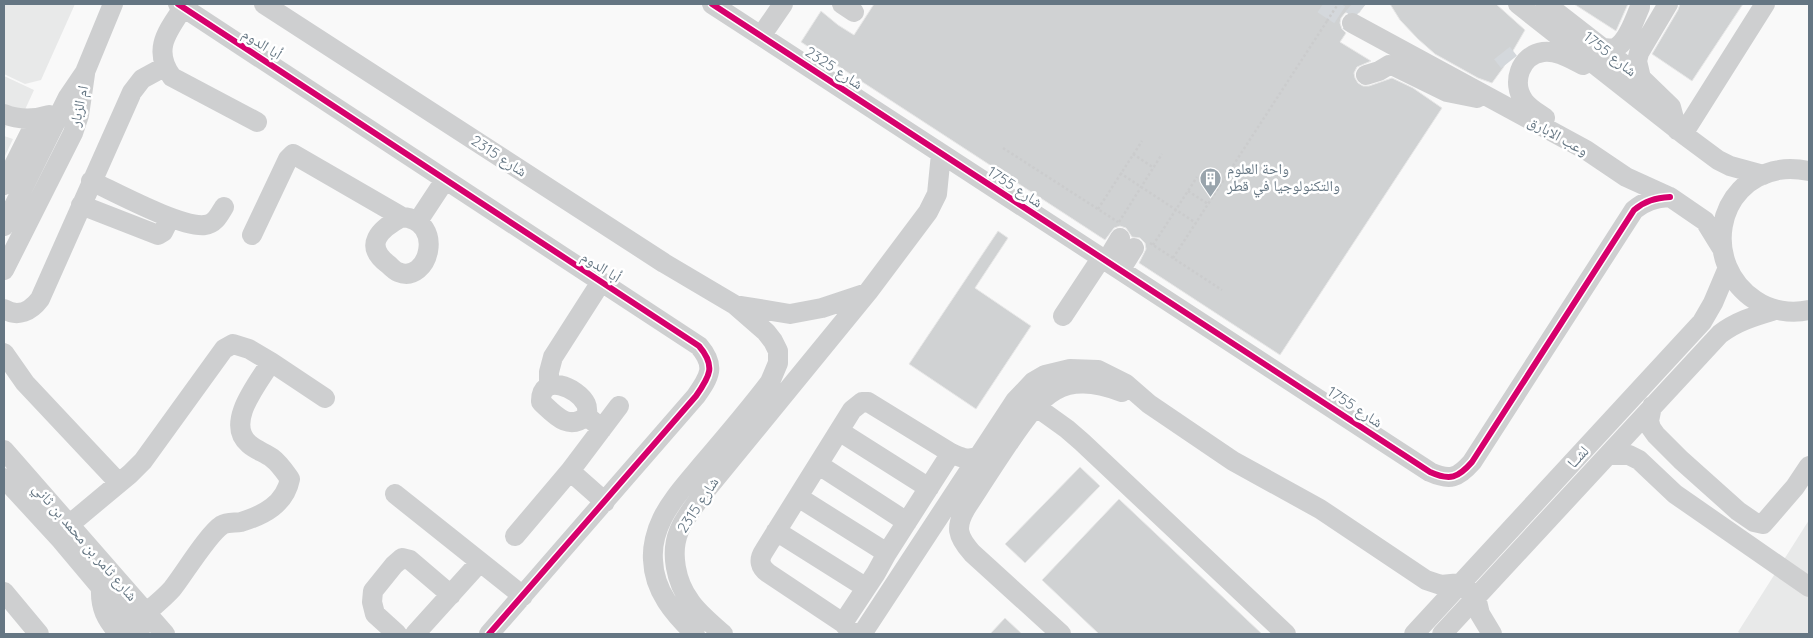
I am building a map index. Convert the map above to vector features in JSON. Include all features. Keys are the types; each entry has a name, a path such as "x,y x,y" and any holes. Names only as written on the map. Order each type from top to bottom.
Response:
{"street":[{"path":"85,72 114,4"},
{"name":"شارع 2315","path":"264,4 664,263 735,305 766,332 773,341 778,351 778,363 770,382 681,489 662,519 654,548 653,560 660,589 676,616 695,634"},
{"name":"شارع 2325","path":"712,4 941,154"},
{"path":"761,36 783,4"},
{"path":"1518,4 1633,83 1680,132 1724,163 1763,175"},
{"name":"شارع 1755","path":"1546,4 1602,48 1633,83 1671,107"},
{"path":"1602,48 1612,49 1622,42 1627,36 1640,4"},
{"path":"1633,83 1639,53 1668,4"},
{"path":"1680,132 1707,97 1766,4"},
{"path":"180,6 163,42 161,53 164,67 172,77 257,122"},
{"name":"أبا الدوم","path":"180,6 699,346 707,356 710,364 708,378 696,396 489,634"},
{"name":"وعب الابارق","path":"1356,17 1382,40 1586,150 1626,177 1670,197 1706,221 1721,247"},
{"path":"1586,150 1528,106 1520,94 1517,63 1542,52 1561,54 1633,83"},
{"path":"1366,75 1379,71 1389,65 1396,66 1447,92 1493,100"},
{"path":"4,309 16,314 27,312 40,300 132,92 142,79 164,67"},
{"name":"ام الزبار","path":"4,226 60,111 85,72"},
{"name":"ام الزبار","path":"4,270 73,133 82,103 85,72"},
{"path":"1680,132 1671,107 1688,107 1707,97"},
{"path":"4,114 37,119 60,111"},
{"path":"4,185 37,119"},
{"path":"252,235 288,159 293,154 410,219 446,180"},
{"name":"شارع 2315","path":"723,634 690,602 682,588 676,572 675,559 675,544 679,530 702,495 868,292 924,218 935,200 939,184 941,154"},
{"name":"شارع 1755","path":"941,154 1110,262 1430,472 1446,477 1452,477 1464,471 1472,462 1634,210"},
{"path":"1809,171 1794,168 1778,170 1750,182 1730,204 1721,232 1721,247 1727,270 1736,284 1747,295 1760,304 1775,310 1791,312 1809,310"},
{"path":"1626,177 1634,185 1636,191 1634,210"},
{"path":"91,181 170,218 189,223 205,225 217,219 224,207"},
{"path":"1634,210 1649,200 1670,197"},
{"path":"81,206 158,235 163,232 170,218"},
{"path":"140,229 149,208"},
{"path":"1063,316 1133,237"},
{"name":"لشــا","path":"1414,634 1702,322 1713,303 1727,270"},
{"path":"548,386 548,372 553,357 601,282"},
{"name":"شارع 2315","path":"735,305 790,314 822,308 868,292"},
{"name":"لشــا","path":"1442,634 1720,334 1732,325 1775,310"},
{"path":"70,524 143,461 224,349 233,344 249,349 325,398"},
{"path":"4,353 25,384 119,483"},
{"path":"147,612 171,590 213,534 223,525 240,522 262,514 280,502 288,486 290,479 274,460 248,443 242,435 240,424 244,404 271,362"},
{"path":"862,634 1024,390 1033,382 1056,371 1084,368 1098,370 1126,384 1149,404 1233,462 1320,509 1426,580 1441,586 1461,583 1476,597 1480,614 1492,634"},
{"path":"1061,634 972,552 960,537 961,517 1035,406 1047,394 1057,388 1089,383 1103,385 1149,404"},
{"path":"587,416 575,423 567,422 541,402 541,395 548,386 553,384 563,385 585,401 587,416 602,429"},
{"path":"951,453 866,587 848,628 763,569 760,557 856,405 868,402 962,459 968,460 978,457"},
{"path":"515,536 570,470 619,406"},
{"path":"1035,406 1067,428 1286,634"},
{"path":"1652,406 1649,421 1651,428 1682,460 1738,511 1754,522 1763,524 1809,466"},
{"path":"839,431 929,488"},
{"name":"شارع ثامر بن محمد بن ثاني","path":"4,450 165,634"},
{"path":"1608,455 1623,454 1633,456 1675,494 1809,587"},
{"path":"1661,482 1673,480 1678,476 1682,460"},
{"path":"819,465 907,522"},
{"path":"570,470 605,502"},
{"name":"شارع ثامر بن محمد بن ثاني","path":"7,482 140,634"},
{"path":"395,494 523,596"},
{"path":"798,497 887,553"},
{"path":"776,531 866,587"},
{"path":"397,634 375,614 372,602 373,591 394,564 402,558 410,560 451,594"},
{"path":"415,634 480,562"},
{"path":"101,588 103,610 108,622 119,634"},
{"path":"4,592 40,634"}],"path":[{"path":"1173,258 1338,4"},
{"path":"1098,209 1142,141"},
{"path":"1002,148 1098,209 1133,237 1173,258 1222,290"},
{"path":"1133,154 1154,168"},
{"path":"1133,237 1141,187 1162,154"},
{"path":"1120,173 1196,223"},
{"path":"1133,237 1176,210 1197,177"},
{"path":"1188,191 1208,204"}],"shaded area":[{"path":"4,4 75,4 41,80 25,84 4,74"},
{"path":"4,76 34,90 23,114 13,111 4,131"},
{"path":"4,136 13,139 4,158"},
{"path":"1809,520 1809,634 1741,634 1738,632"}],"building":[{"name":"واحة العلوم والتكنولوجيا في قطر","path":"874,4 1365,4 1359,13 1352,11 1345,13 1340,23 1346,33 1340,42 1371,61 1357,67 1354,73 1358,83 1363,86 1369,86 1392,78 1413,88 1442,108 1280,355 1139,263 1146,249 1145,243 1140,238 1132,237 1126,228 1120,226 1114,228 1105,240 801,42 821,11 854,35"},
{"path":"1390,4 1496,4 1525,30 1492,83 1478,78 1435,54 1400,20"},
{"path":"1574,4 1628,4 1616,31"},
{"path":"1680,4 1743,4 1692,81 1652,54"},
{"path":"998,231 1008,238 975,288 1031,326 976,409 909,364"},
{"path":"1080,467 1100,486 1025,563 1005,544"},
{"path":"1119,499 1262,634 1099,634 1042,580"},
{"path":"1005,618 1022,634 990,634"}],"tunnel":[{"path":"1323,4 1352,23"},
{"path":"1352,4 1360,11"},
{"path":"1502,53 1509,62"}],"cycle path":[{"path":"178,4 699,346 708,359 708,377 696,396 489,634"},
{"path":"712,4 1437,475 1448,477 1458,475 1472,462 1634,210 1650,200 1670,197"}],"place":[{"name":"واحة العلوم والتكنولوجيا في قطر","path":"1211,197"}]}
